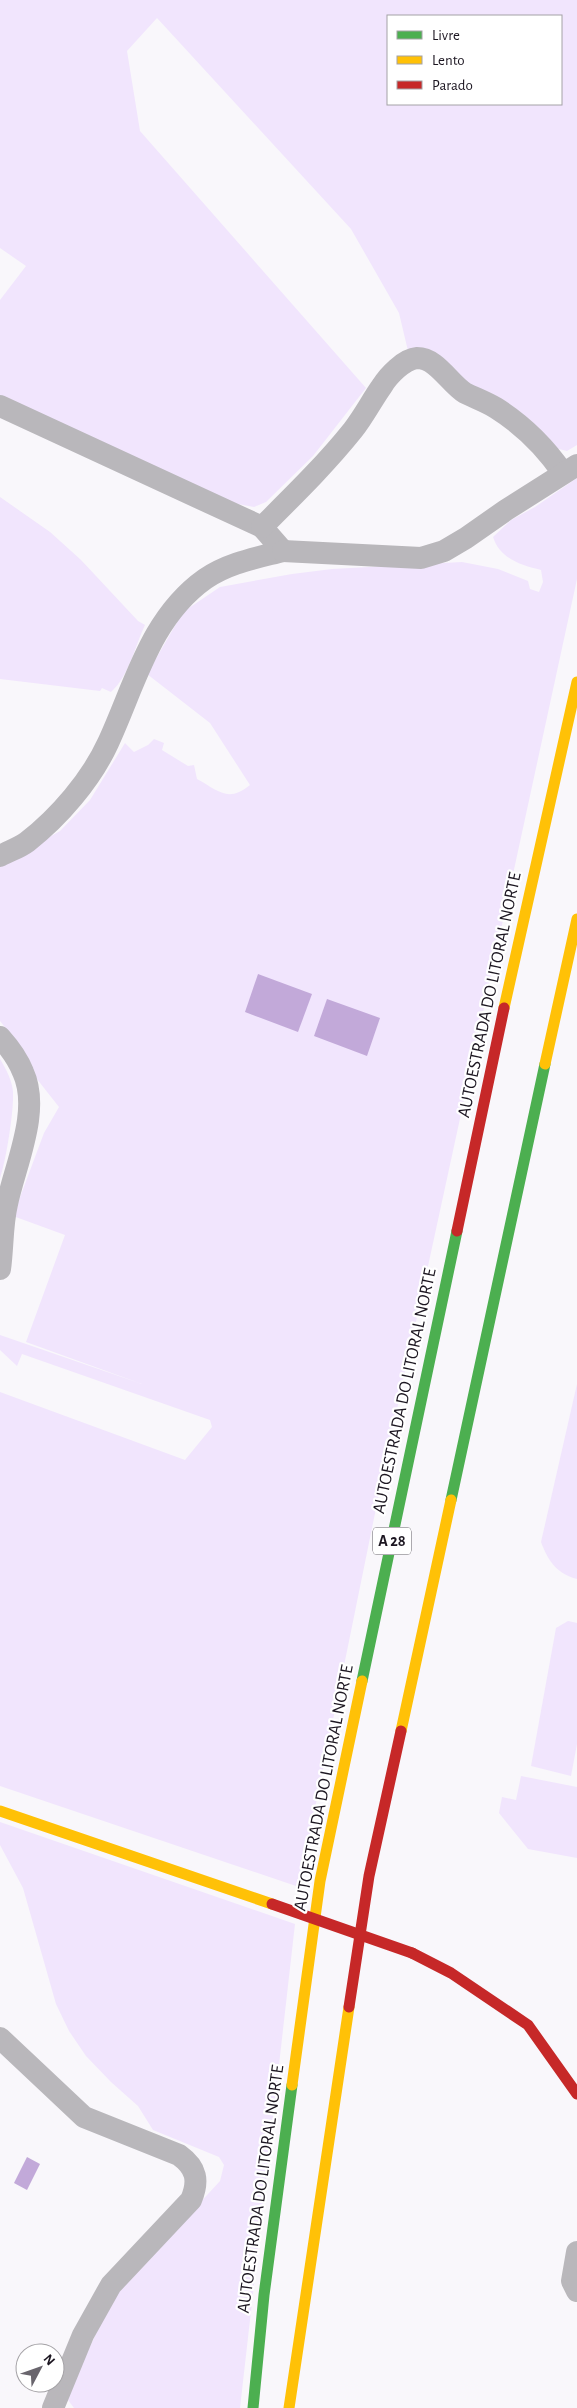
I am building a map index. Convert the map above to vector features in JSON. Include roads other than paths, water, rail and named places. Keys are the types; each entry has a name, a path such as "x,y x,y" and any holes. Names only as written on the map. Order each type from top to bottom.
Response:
{"main road":[{"name":"AUTOESTRADA DO LITORAL NORTE","path":"253,2408 264,2295 320,1881 494,1054 577,682"},
{"path":"289,2408 369,1876 577,919"},
{"path":"0,1811 412,1954 451,1973 528,2025 577,2094"}],"street":[{"path":"0,856 26,842 63,807 85,780 108,744 142,659 160,628 182,598 218,571 239,562 283,551 349,556 421,558 444,550 466,538 570,469 511,418 495,407 465,392 450,381 438,367 426,360 416,358 407,361 387,378 354,429 310,479 262,527"},
{"path":"0,406 262,527 283,551"},
{"path":"0,1036 24,1073 28,1095 28,1121 22,1154 6,1204 0,1269"},
{"path":"0,2038 84,2117 180,2155 189,2162 195,2172 197,2187 192,2200 112,2285 83,2335 53,2408"},
{"path":"577,2252 572,2281 577,2291"}]}
